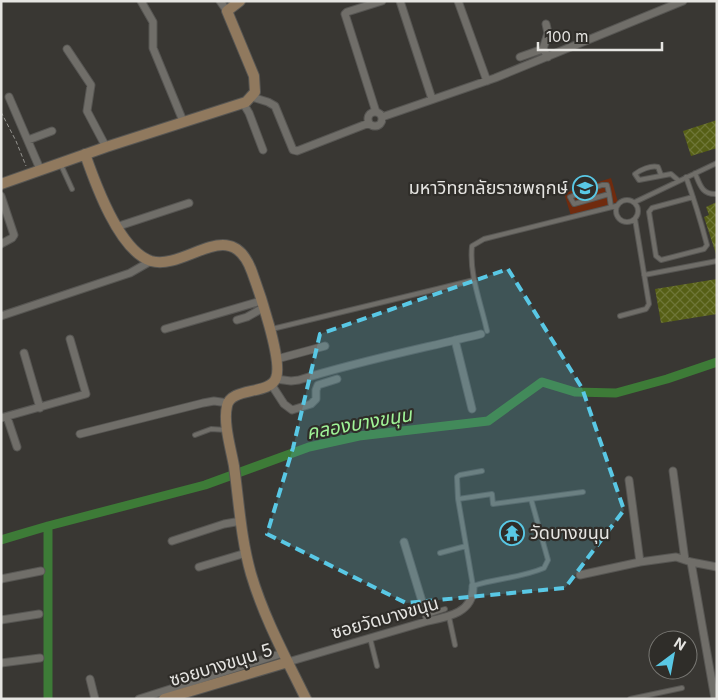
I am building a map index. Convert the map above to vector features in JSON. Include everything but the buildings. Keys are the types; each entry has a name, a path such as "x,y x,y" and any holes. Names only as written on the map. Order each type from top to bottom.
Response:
{"street":[{"path":"141,1 153,22 153,48 183,121"},
{"path":"1,184 60,162 243,103 252,96 255,86 254,76 227,11 220,1"},
{"path":"227,11 240,1"},
{"path":"252,96 275,106 293,150 297,151 369,123 377,126 382,122 345,14 382,1"},
{"path":"400,1 432,99"},
{"path":"458,1 487,81"},
{"path":"369,123 368,116 373,112 379,115 487,81 683,1"},
{"path":"543,49 548,33 546,24"},
{"path":"67,49 91,85 87,111 106,147"},
{"path":"543,49 548,56"},
{"path":"520,57 543,49"},
{"path":"9,96 40,169"},
{"path":"243,103 249,113 263,150"},
{"path":"28,140 52,131"},
{"path":"85,154 103,202 116,228 133,248 150,261"},
{"path":"1,196 14,235 1,244"},
{"path":"116,228 189,204"},
{"path":"1,316 121,277 150,261 167,261 217,246 232,246 239,250 248,262 270,329 278,372 273,382"},
{"path":"237,320 247,317 262,305"},
{"path":"165,329 262,305"},
{"path":"306,699 265,614 251,574 240,521 228,431 226,409 228,403 235,396 273,382 299,380 484,332"},
{"path":"17,447 4,418 86,394 70,340"},
{"path":"455,340 472,409"},
{"path":"277,359 325,346"},
{"path":"24,354 40,408"},
{"path":"273,382 284,404 292,410 311,404 316,400 318,385 337,379"},
{"path":"80,434 203,403 214,401 228,403"},
{"path":"673,472 715,699"},
{"path":"629,480 640,562"},
{"path":"172,541 224,524 240,521"},
{"path":"404,542 428,618"},
{"path":"199,567 246,553"},
{"path":"580,575 640,562 676,557 717,567"},
{"path":"1,579 41,571"},
{"name":"ซอยวัดบางขนุน","path":"139,699 286,657 370,638 428,618 449,617 465,608 474,592 474,586"},
{"path":"1,620 39,614"},
{"name":"ซอยบางขนุน 5","path":"164,699 286,657"},
{"path":"1,664 40,658"},
{"path":"90,679 95,699"}],"lane":[{"path":"60,162 72,189"},
{"path":"484,332 474,280 471,258 472,246 484,239 611,208 627,199 635,202 717,163"},
{"path":"661,175 658,166 641,170 635,174 639,180 672,174 679,180"},
{"path":"695,173 701,189 710,194 717,194"},
{"path":"686,177 693,197 703,229 706,247 660,260 656,256 649,212 652,208 693,197"},
{"path":"609,194 574,204 570,197 606,185 608,186 611,208"},
{"path":"620,316 648,308 650,304 635,219 638,211 635,202"},
{"path":"616,206 616,214 620,220 628,222 635,219"},
{"path":"644,275 717,260"},
{"path":"270,329 474,280"},
{"path":"196,435 211,429 228,431"},
{"path":"482,471 457,477 458,499 474,586 494,580 524,575 544,568 548,560 532,499"},
{"path":"458,499 492,494 493,504 583,492"},
{"path":"440,553 466,546"},
{"path":"428,618 444,609"},
{"path":"449,617 455,645"},
{"path":"370,638 377,666"},
{"path":"630,699 682,688"}],"path":[{"path":"1,112 16,141 29,173"}],"highlighted area":[{"path":"508,269 582,388 624,510 565,588 406,603 267,534 293,448 320,334"}],"shaded area":[{"path":"611,178 618,202 571,216 564,193"}],"waterway":[{"name":"คลองบางขนุน","path":"1,540 205,485 309,447 359,436 488,421 542,382 575,392 616,393 667,379 717,362"},
{"path":"48,526 48,699"}],"place":[{"name":"มหาวิทยาลัยราชพฤกษ์","path":"585,188"},
{"name":"วัดบางขนุน","path":"512,533"}]}
